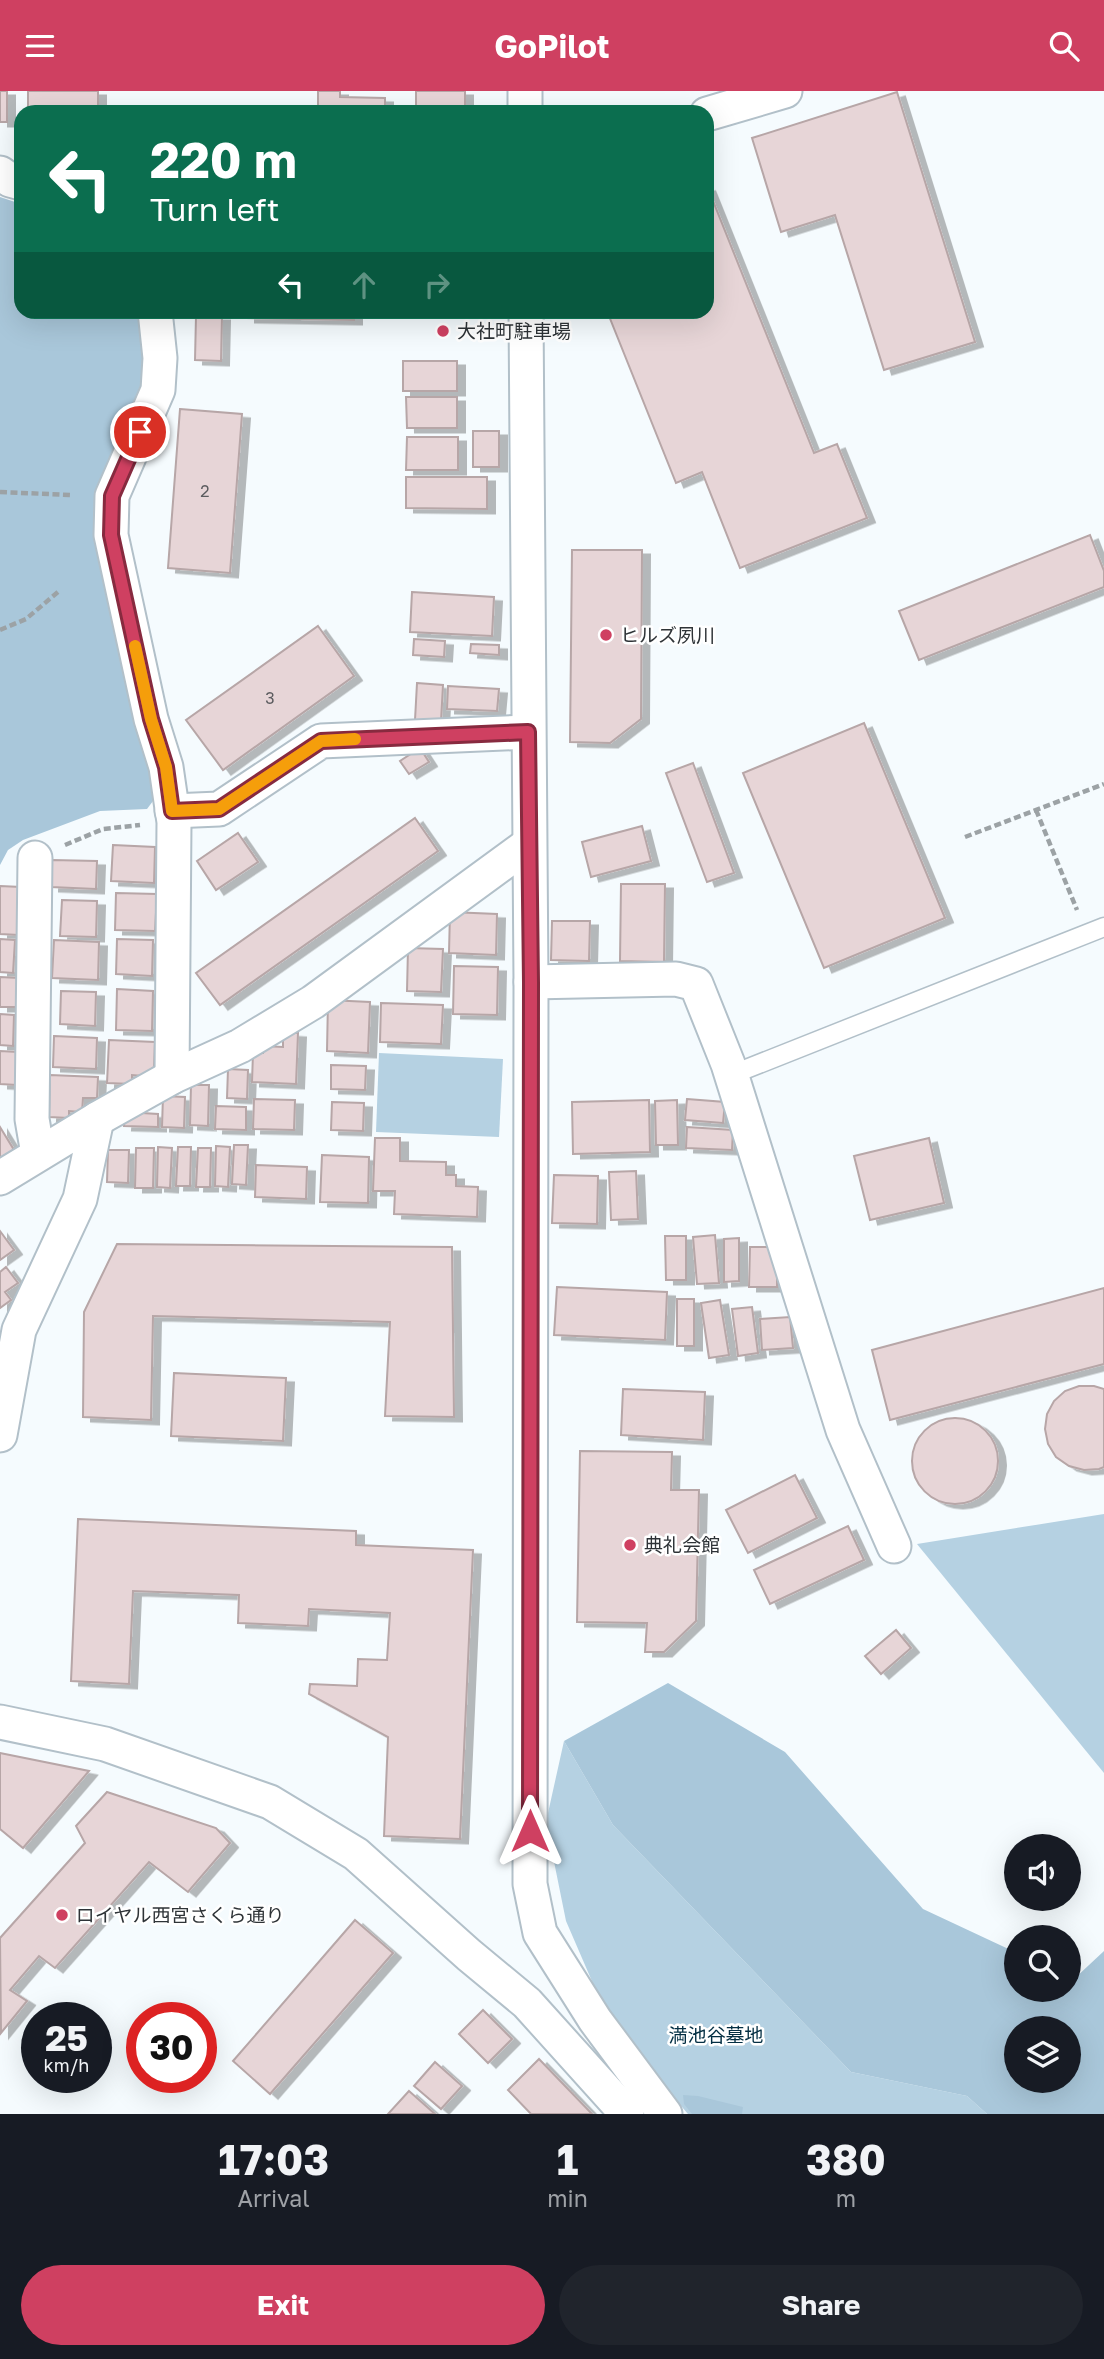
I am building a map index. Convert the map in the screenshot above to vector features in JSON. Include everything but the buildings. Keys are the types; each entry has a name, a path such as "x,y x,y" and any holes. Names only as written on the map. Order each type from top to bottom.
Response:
{"street":[{"path":"714,112 785,91"},
{"path":"156,319 160,358 158,390 112,496 111,535 151,719 166,767 173,817 173,1077"},
{"path":"526,319 531,982 530,1884 540,1933 595,2020 665,2114"},
{"path":"173,817 219,809 321,741 528,732"},
{"path":"0,1178 97,1119 173,1077 240,1046 313,1002 529,844"},
{"path":"36,858 32,1119 38,1154"},
{"path":"531,982 676,979 696,984 731,1075 843,1430 894,1546"},
{"path":"0,1435 19,1330 80,1199 97,1119"},
{"path":"0,1706 13,1725 105,1744 270,1802 355,1854 527,2003 627,2114"}],"lane":[{"path":"731,1075 1104,927"}],"path":[{"path":"0,492 71,495"},
{"path":"0,629 26,619 58,592"},
{"path":"965,837 1104,784"},
{"path":"1036,810 1087,934"},
{"path":"36,858 103,829 173,817"}],"green space":[{"path":"379,1053 503,1059 499,1137 376,1132"},
{"path":"1104,1514 1104,1773 917,1544"},
{"name":"満池谷墓地","path":"564,1741 613,1825 851,2072 967,2096 987,2114 688,2114 610,2023 566,1921 546,1822"}],"shaded area":[{"path":"0,197 14,202 14,319 142,319 148,381 101,491 155,776 153,801 147,809 100,811 23,840 8,850 0,865"},
{"path":"668,1683 785,1752 923,1909 1004,1947 1004,2002 1081,2002 1081,1972 1104,1951 1104,2114 987,2114 967,2096 851,2072 613,1825 564,1741"},
{"path":"683,2095 743,2107 742,2114 692,2114 684,2104"}],"slow traffic":[{"path":"135,646 151,719 166,767 172,811 219,809 321,741 355,739"}],"place":[{"name":"大社町駐車場","path":"443,331"},
{"name":"ヒルズ夙川","path":"606,635"},
{"name":"典礼会館","path":"630,1545"},
{"name":"ロイヤル西宮さくら通り","path":"62,1915"}],"route":[{"path":"140,432 112,496 111,535 151,719 166,767 172,811 219,809 321,741 528,732 531,982 530,1831"}]}
